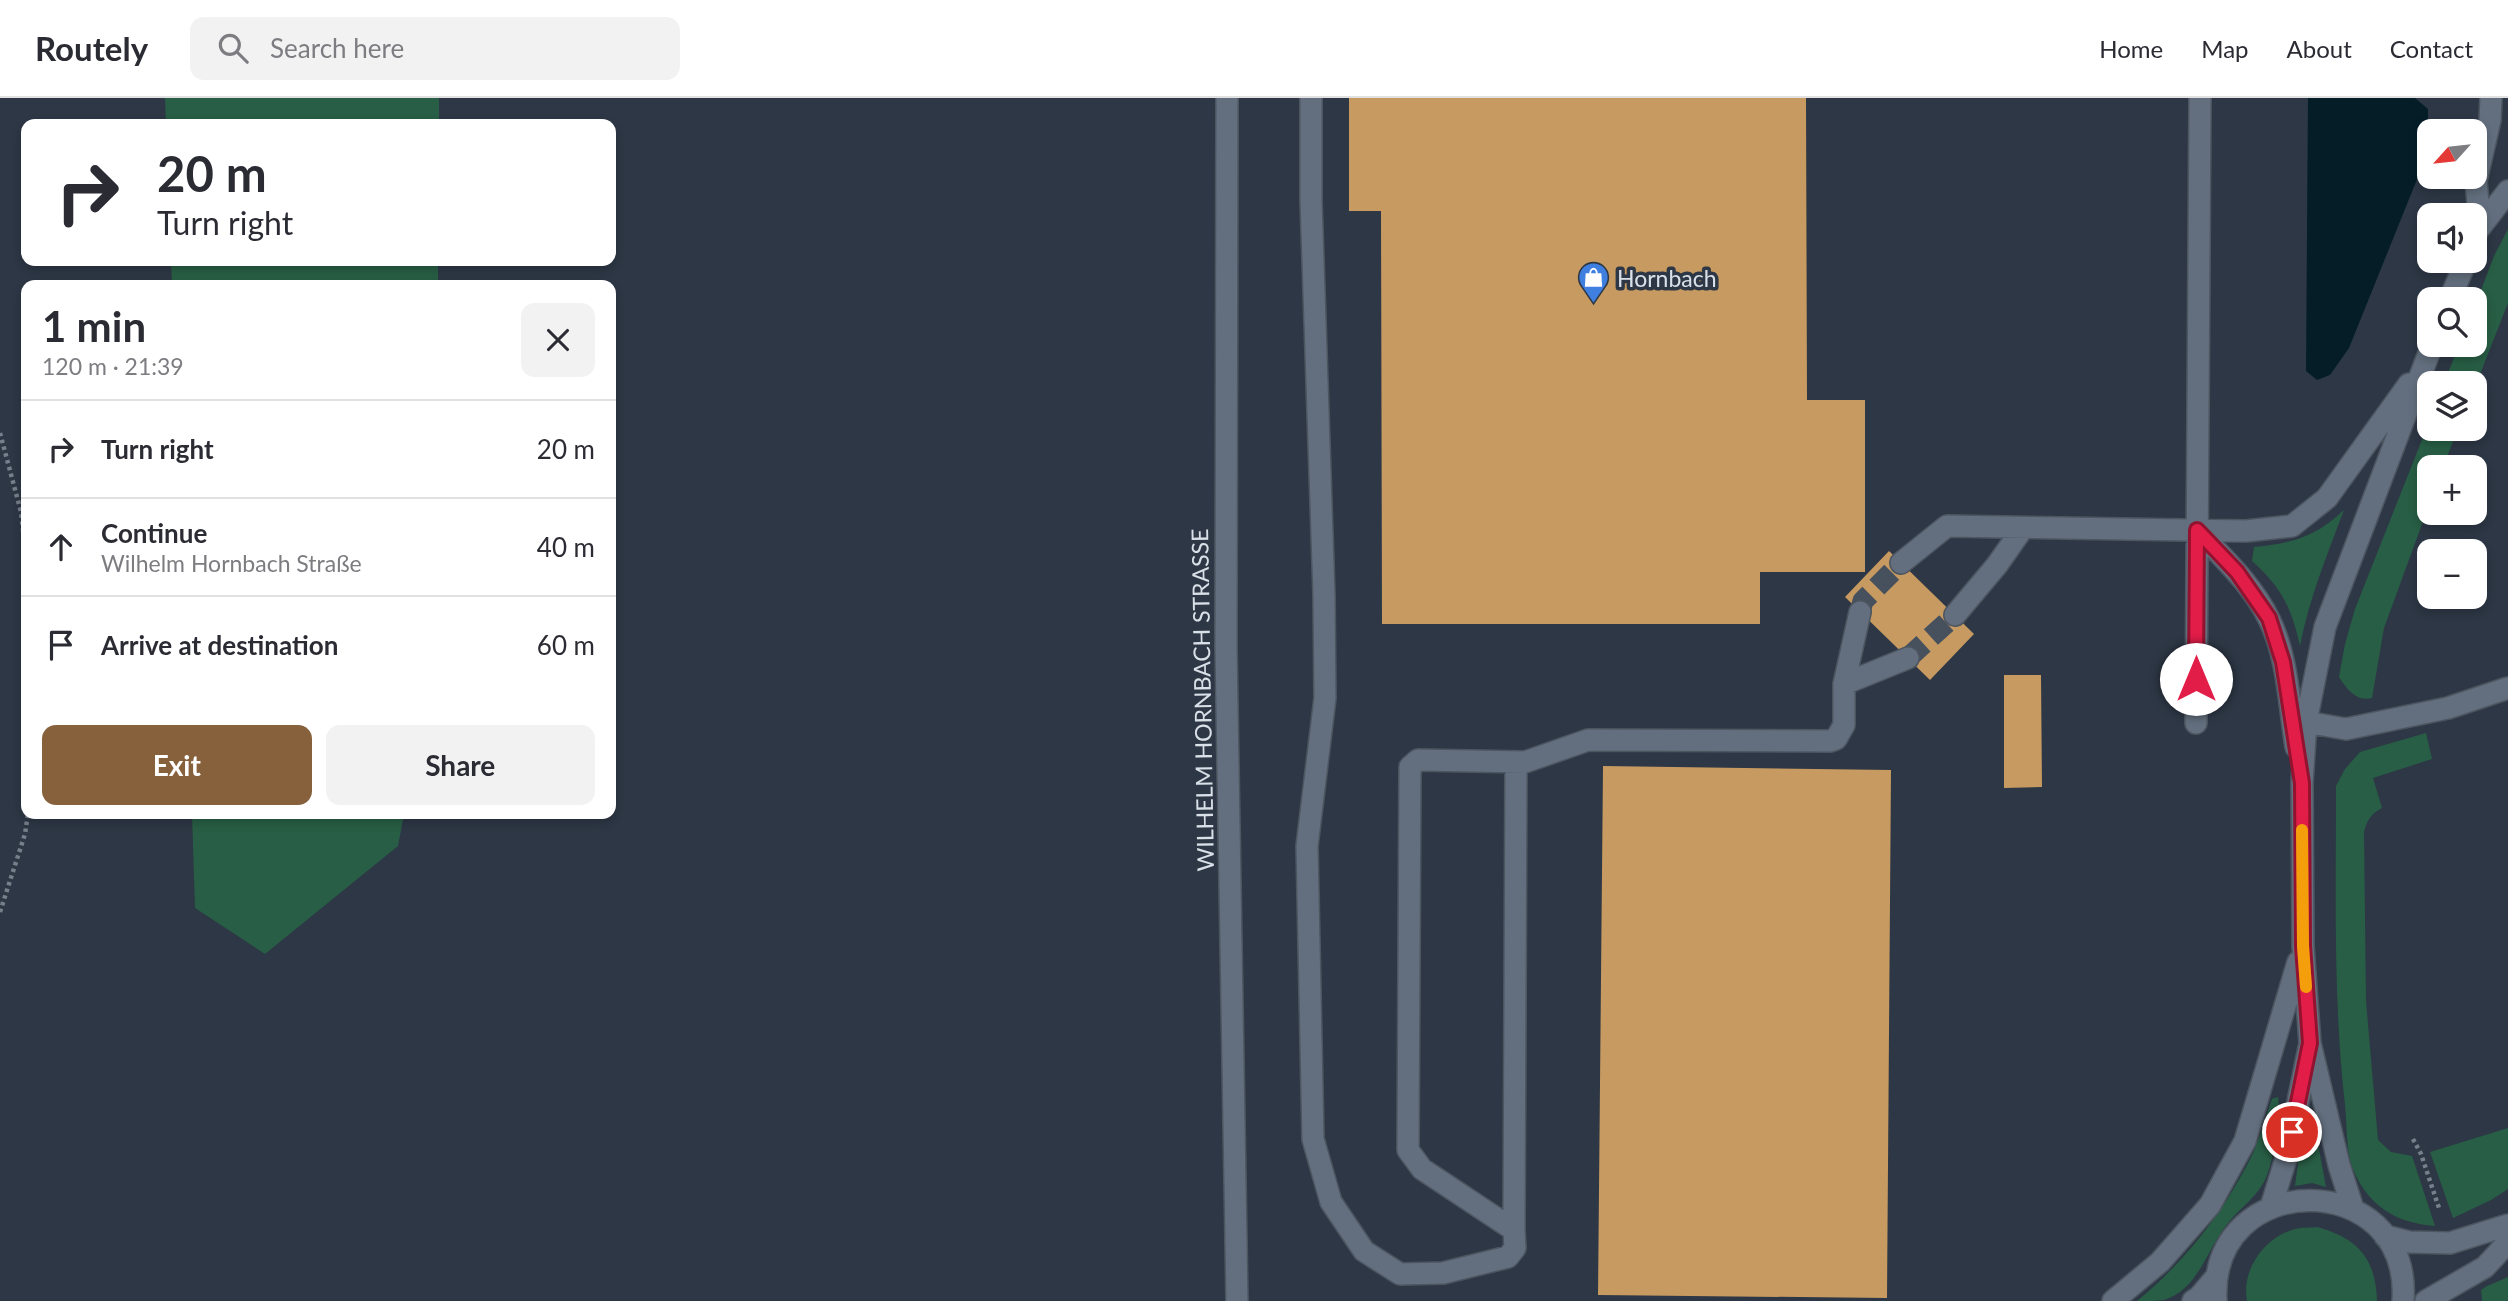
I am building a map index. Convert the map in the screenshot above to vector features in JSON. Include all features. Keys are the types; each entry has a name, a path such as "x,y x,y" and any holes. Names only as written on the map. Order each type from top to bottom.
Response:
{"street":[{"name":"WILHELM HORNBACH STRASSE","path":"1227,98 1226,647 1237,1301"},
{"path":"1311,98 1311,200 1325,698 1307,846 1313,1139 1331,1202 1364,1251 1400,1274 1443,1273 1508,1257 1515,1248 1516,762"},
{"path":"2196,723 2200,98"},
{"path":"2476,203 2476,181 2490,120 2491,98"},
{"path":"2487,219 2508,191"},
{"path":"1901,562 1947,526 2246,531 2292,526 2327,498 2426,357"},
{"path":"2353,1209 2339,1165 2310,1043 2303,946 2302,783 2306,722 2325,628 2427,357"},
{"path":"1955,615 1997,565 2023,528"},
{"path":"2197,530 2237,572 2269,618 2283,662 2302,783"},
{"path":"1514,1230 1422,1169 1408,1150 1410,767 1418,760 1525,762 1588,740 1830,741 1839,736 1844,725 1844,684 1860,612"},
{"path":"1844,684 1908,659"},
{"path":"2306,722 2346,729 2448,708 2508,688"},
{"path":"2113,1301 2160,1262 2210,1205 2245,1141 2303,946"},
{"path":"2271,1207 2287,1154 2310,1043"},
{"path":"2216,1301 2217,1276 2224,1255 2236,1235 2252,1219 2271,1207 2303,1199 2326,1201 2353,1209 2367,1217 2385,1236 2398,1262 2404,1285 2403,1301"},
{"path":"2385,1236 2409,1242 2450,1242 2508,1225"},
{"path":"2426,1301 2486,1267 2508,1242"},
{"path":"2193,1301 2200,1297 2217,1276"}],"path":[{"path":"0,433 21,512"},
{"path":"0,912 27,819"}],"green space":[{"path":"165,98 439,98 439,119 166,119"},
{"path":"2508,229 2508,303 2487,356 2487,287 2482,287"},
{"path":"171,266 438,266 438,280 172,280"},
{"path":"2454,357 2487,357 2481,371 2449,371"},
{"path":"2421,441 2453,441 2448,455 2417,455 2417,525 2422,525 2384,628 2372,698 2366,699 2349,690 2339,677 2355,609"},
{"path":"2344,510 2313,594 2300,646 2284,599 2271,580 2252,561 2254,547 2281,543 2313,533"},
{"path":"2426,733 2432,759 2373,778 2382,808 2370,818 2364,832 2366,1001 2378,1140 2391,1152 2412,1156 2435,1226 2408,1221 2385,1210 2367,1193 2353,1169 2348,1146 2341,1065 2336,946 2336,786 2345,769 2360,752"},
{"path":"192,819 403,819 398,846 265,954 195,908"},
{"path":"2278,1097 2273,1153 2260,1188 2225,1227 2200,1269 2185,1287 2164,1300 2137,1301 2172,1269 2218,1213 2254,1151 2272,1099"},
{"path":"2304,1117 2313,1117 2326,1187 2312,1183 2295,1186"},
{"path":"2508,1128 2508,1189 2453,1218 2430,1152"},
{"path":"2317,1227 2344,1237 2362,1252 2373,1273 2377,1301 2247,1301 2248,1277 2265,1247 2284,1233 2298,1228"},
{"path":"2508,1277 2508,1301 2482,1301 2481,1290"}],"water":[{"path":"2308,98 2415,98 2428,109 2428,119 2417,119 2417,179 2349,348 2330,375 2317,380 2306,371"}],"building":[{"name":"Hornbach","path":"1349,98 1806,98 1807,400 1865,400 1865,572 1760,572 1760,624 1382,624 1381,211 1349,211"},
{"path":"1889,551 1974,634 1930,680 1845,597"},
{"path":"2004,675 2041,675 2042,787 2004,788"},
{"path":"1603,766 1891,770 1887,1298 1598,1295"}],"tunnel":[{"path":"1860,612 1863,601 1901,563"},
{"path":"1908,658 1955,615"}],"slow traffic":[{"path":"2302,830 2306,987"}],"place":[{"name":"Hornbach","path":"1594,305"}],"route":[{"path":"2196,679 2197,530 2237,572 2269,618 2283,662 2302,783 2303,946 2310,1043 2292,1132"}]}
